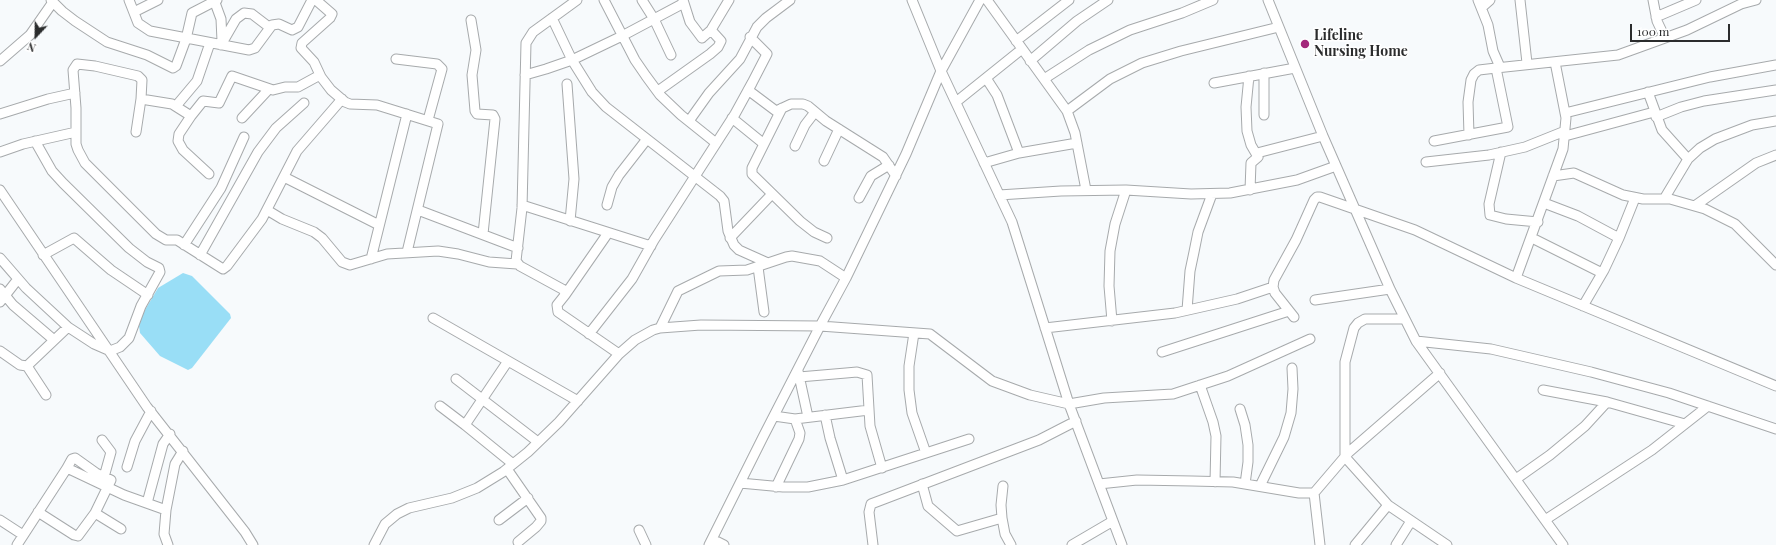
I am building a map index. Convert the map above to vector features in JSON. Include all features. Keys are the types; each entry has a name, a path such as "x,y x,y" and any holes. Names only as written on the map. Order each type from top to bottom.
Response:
{"street":[{"path":"129,0 138,22 150,31 186,39 210,43 221,43 253,50 258,45 269,27 275,23 289,30 295,30 300,24 312,0"},
{"path":"134,12 158,0"},
{"path":"316,0 330,10 331,16 301,46 303,51 314,62 326,84 342,99 350,104 377,105 436,122 438,126 407,252"},
{"path":"604,0 635,60 658,92 689,121 716,143"},
{"path":"642,0 654,19 671,55"},
{"path":"525,75 572,60 654,19 683,1 690,22 700,36 704,37 711,30 729,0"},
{"path":"689,121 709,93 740,59 750,37 766,18 790,0"},
{"path":"912,0 941,71 1012,222 1069,404 1122,545"},
{"path":"724,545 711,542 774,416 799,373 820,326 846,278 896,176 941,71 980,0"},
{"path":"987,0 1067,112 1077,143 1086,190"},
{"path":"1016,41 1069,0"},
{"path":"1030,62 1077,21 1108,0"},
{"path":"1044,79 1089,50 1130,30 1182,13 1213,0"},
{"path":"1268,0 1336,166 1390,289 1416,341 1516,479 1560,544"},
{"path":"1434,141 1508,127 1498,67 1488,25 1480,3 1490,0"},
{"path":"1520,0 1527,63"},
{"path":"1653,0 1656,17 1665,38"},
{"path":"1656,17 1696,0"},
{"path":"1469,135 1468,102 1471,80 1474,74 1479,70 1527,63 1555,62 1618,55 1665,38 1741,4 1756,0"},
{"path":"0,62 30,35 52,1 74,21 107,42 147,55 173,68 176,66 186,39 192,13 194,10 215,1 221,19 221,43"},
{"path":"517,264 516,261 522,205 525,48 527,40 533,32 573,1"},
{"path":"221,43 239,15 248,12 269,27"},
{"path":"552,18 572,60 596,97 724,201 730,238 734,245 739,250 768,263"},
{"path":"221,19 234,22"},
{"path":"471,20 476,50 472,74 475,111 477,114 493,115 494,119 483,234"},
{"path":"1067,112 1110,79 1142,63 1181,51 1279,27"},
{"path":"658,92 710,54 718,46 721,41 711,30"},
{"path":"590,334 632,279 748,90 767,54 750,37"},
{"path":"176,106 197,81 210,43"},
{"path":"956,102 1022,49"},
{"path":"396,59 437,64 442,69 428,120"},
{"path":"1516,278 1538,222 1563,149 1565,113 1555,62"},
{"path":"136,132 142,99 142,80 140,77 103,68 77,64 73,70 76,132 78,150 85,163 156,234 166,240 174,239 220,268 225,268 267,210 298,151 342,99"},
{"path":"1565,113 1710,77 1776,65"},
{"path":"1214,82 1295,68"},
{"path":"1264,73 1264,115"},
{"path":"209,174 183,150 178,141 179,134 203,100 219,103 232,76 274,90 285,87 298,87 320,75"},
{"path":"1249,76 1246,107 1247,131 1251,144 1257,153 1258,158 1253,161 1250,166 1250,190"},
{"path":"986,78 997,95 1019,152"},
{"path":"566,84 574,180 570,221"},
{"path":"242,118 269,89"},
{"path":"748,90 774,110 778,110 791,104 803,104 839,129 878,153 889,165 896,176"},
{"path":"1426,162 1489,155 1524,147 1565,134 1655,115 1704,101 1776,90"},
{"path":"1648,92 1655,115 1662,130 1688,159"},
{"path":"0,114 48,99 75,93"},
{"path":"142,99 166,102 176,106 191,116"},
{"path":"200,255 258,152 276,128 304,103"},
{"path":"782,108 751,170 754,177 807,228 827,238"},
{"path":"795,146 815,112"},
{"path":"371,259 407,114"},
{"path":"732,118 764,144"},
{"path":"1664,199 1688,159 1700,148 1715,139 1752,125 1776,121"},
{"path":"824,161 839,129"},
{"path":"0,152 35,141 76,132"},
{"path":"1257,153 1323,136"},
{"path":"184,245 221,188 244,137"},
{"path":"607,205 612,187 619,175 647,139"},
{"path":"0,258 18,279 68,327 94,344 110,351 120,347 129,338 160,272 159,268 147,262 129,248 52,172 35,141"},
{"path":"984,163 1019,152 1077,143"},
{"path":"1501,152 1489,204 1490,214 1506,219 1538,222"},
{"path":"1696,205 1756,162 1776,155"},
{"path":"859,198 871,176 889,165"},
{"path":"999,195 1086,190 1126,190 1212,194 1230,193 1297,180 1336,166"},
{"path":"1553,176 1574,173 1623,195 1635,198 1670,199 1696,205 1723,217 1734,224 1776,265"},
{"path":"284,177 379,225"},
{"path":"0,190 151,411 245,532 253,545"},
{"path":"1112,321 1109,286 1110,251 1115,224 1126,190"},
{"path":"730,238 772,194"},
{"path":"1187,310 1190,271 1198,232 1212,194"},
{"path":"1162,352 1292,314 1275,293 1273,287 1274,280 1317,197 1355,208 1415,230 1516,278 1776,386"},
{"path":"1583,306 1602,273 1619,238 1635,198"},
{"path":"1544,203 1578,216 1619,238"},
{"path":"522,205 651,246"},
{"path":"267,210 282,219 314,232 346,264 355,265 387,254 407,252 447,252 489,262 517,264 560,286 564,290 565,295"},
{"path":"418,210 518,248"},
{"path":"608,232 557,305 558,312 618,354"},
{"path":"43,255 74,238 111,270 148,295"},
{"path":"1532,238 1602,273"},
{"path":"660,328 678,291 689,287 719,271 748,270 786,257 807,258 826,264 846,278"},
{"path":"758,267 764,312"},
{"path":"18,279 2,296 54,340"},
{"path":"1045,328 1112,321 1187,310 1236,299 1273,287"},
{"path":"1315,300 1390,289"},
{"path":"433,318 578,401"},
{"path":"1405,319 1365,319 1354,328 1344,362 1345,457 1388,505 1447,545"},
{"path":"379,543 385,524 397,514 409,508 452,498 477,488 510,466 559,422 618,354 635,340 653,330 660,328 701,325 820,326 930,334 992,381 1030,395 1069,404 1104,398 1174,394 1228,376 1310,339"},
{"path":"26,366 68,327"},
{"path":"914,333 909,366 909,390 912,413 926,454"},
{"path":"1416,341 1461,345 1519,355 1591,372 1708,406 1776,429"},
{"path":"0,351 20,365 26,366 41,384 46,395"},
{"path":"465,425 508,361"},
{"path":"1260,486 1284,437 1291,413 1293,389 1292,368"},
{"path":"799,373 865,374 868,380 868,410 870,426 882,468"},
{"path":"799,373 808,417"},
{"path":"1099,484 1137,480 1216,482 1245,484 1308,494 1314,493 1345,457 1440,373"},
{"path":"456,378 538,442"},
{"path":"1200,386 1213,422 1216,436 1216,482"},
{"path":"1543,390 1607,402 1685,424"},
{"path":"1516,479 1550,455 1585,426 1607,402"},
{"path":"440,406 465,425 510,466 528,498 540,515 541,521 518,542"},
{"path":"1545,520 1610,479 1708,406"},
{"path":"1240,409 1245,425 1248,445 1248,462 1245,484"},
{"path":"774,416 795,419 868,410"},
{"path":"127,467 135,441 151,411"},
{"path":"825,415 831,445 842,480"},
{"path":"776,487 799,439 800,433 795,419"},
{"path":"873,545 869,512 870,506 874,502 1039,440 1076,421"},
{"path":"148,503 163,444 170,434"},
{"path":"740,483 776,487 808,486 842,480 969,439"},
{"path":"102,440 111,452 104,477"},
{"path":"168,545 164,534 166,510 175,464 183,451"},
{"path":"17,545 23,535 38,512 67,468 72,459 75,458 111,480 95,512 78,536 74,535 38,512"},
{"path":"67,468 108,488 166,510"},
{"path":"922,484 928,506 957,531 1002,518"},
{"path":"1003,486 1001,505 1002,518 1006,534 1011,545"},
{"path":"1314,493 1320,545"},
{"path":"499,520 528,498"},
{"path":"1355,545 1388,505"},
{"path":"95,512 121,529"},
{"path":"0,520 23,535"},
{"path":"1072,545 1113,521"},
{"path":"1398,544 1411,521"},
{"path":"639,530 646,545"}],"water":[{"path":"183,273 192,276 230,314 231,318 192,368 188,370 160,356 140,333 139,326 142,315 158,288"}],"place":[{"name":"Lifeline Nursing Home","path":"1305,44"}]}
